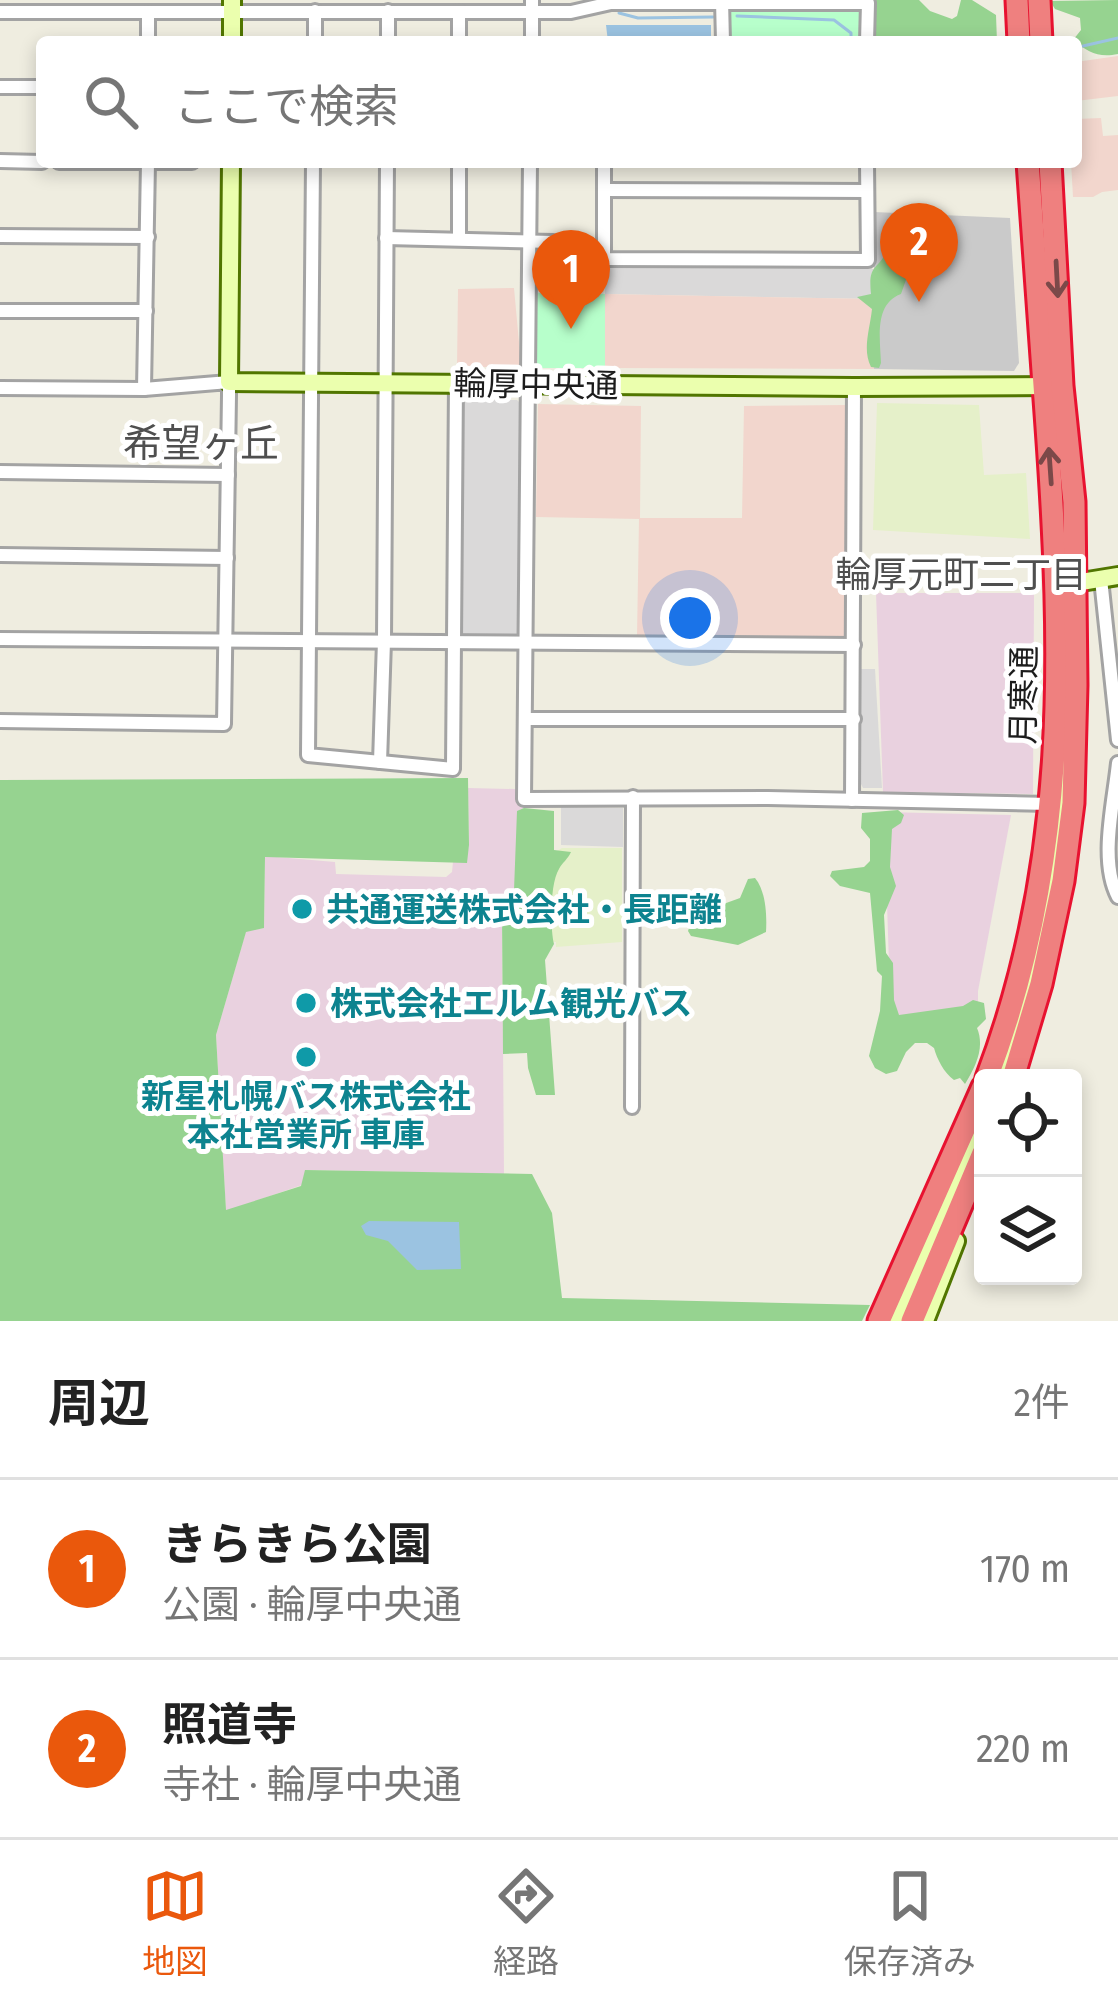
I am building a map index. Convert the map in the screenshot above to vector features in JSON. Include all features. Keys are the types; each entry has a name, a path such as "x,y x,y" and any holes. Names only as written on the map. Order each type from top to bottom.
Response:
{"highway":[{"path":"1017,0 1019,36"},
{"path":"1039,0 1041,36"},
{"name":"月寒通","path":"990,1069 1025,960 1061,804 1076,686 1074,502 1053,386 1029,168"},
{"name":"月寒通","path":"1016,1069 1041,984 1063,881 1056,746 1050,168"},
{"path":"879,1321 974,1107"},
{"path":"912,1321 974,1174"}],"street":[{"path":"722,0 723,36"},
{"path":"0,12 148,14 232,6 459,11 533,6 572,12 611,3 868,3 867,36"},
{"path":"532,36 533,6"},
{"path":"315,11 315,36"},
{"path":"388,11 388,36"},
{"path":"459,11 459,36"},
{"path":"148,14 148,36"},
{"path":"0,87 36,87"},
{"path":"0,161 36,162"},
{"path":"144,389 148,168"},
{"path":"0,722 224,724 231,168"},
{"path":"314,168 308,755 453,769 456,383"},
{"path":"380,762 386,168"},
{"path":"459,168 459,238"},
{"path":"530,168 524,799 1061,804 1034,959 1001,1069"},
{"path":"604,168 604,259"},
{"path":"386,238 553,242 584,257 604,259 868,260 867,168"},
{"path":"604,190 867,191"},
{"path":"0,236 148,237"},
{"path":"0,311 146,311"},
{"path":"0,388 144,389 229,382"},
{"name":"輪厚中央通","path":"229,382 1053,386"},
{"path":"852,800 854,387"},
{"path":"0,472 228,475"},
{"path":"0,555 227,558"},
{"path":"1076,583 1109,577 1118,740"},
{"path":"0,639 854,646"},
{"path":"524,719 854,719"},
{"path":"1118,763 1108,858 1110,882 1118,897"},
{"path":"632,1107 633,797"},
{"path":"896,1321 974,1138"},
{"path":"926,1321 981,1177"}],"shaded area":[{"path":"1118,56 1118,96 1082,100 1082,61"},
{"path":"1101,118 1103,136 1118,135 1118,190 1073,197 1071,168 1082,168 1082,119"},
{"path":"874,212 1010,218 1019,363 1014,371 874,369"},
{"path":"593,266 874,269 874,299 605,294 605,288 591,288"},
{"path":"514,288 521,364 457,367 458,289"},
{"path":"605,294 874,299 874,369 605,368"},
{"path":"467,400 517,400 521,404 516,635 462,634 463,404"},
{"path":"538,404 641,406 640,518 742,518 744,406 847,405 844,638 637,636 639,519 536,517"},
{"path":"876,593 1034,593 1033,794 883,792"},
{"path":"861,669 875,669 882,788 861,784"},
{"path":"468,788 515,789 524,808 517,812 514,890 502,915 504,1174 306,1170 302,1185 226,1211 216,1035 246,931 264,928 265,856 335,862 336,874 446,877 453,862 466,862"},
{"path":"561,807 623,808 623,847 561,845"},
{"path":"884,812 1011,815 978,991 978,1015 891,1025"}],"green space":[{"path":"863,0 919,0 930,11 952,19 961,0 972,0 996,15 997,36 875,36 871,2"},
{"path":"1118,0 1118,54 1105,55 1082,46 1082,36 1076,36 1080,18 1055,9 1050,1"},
{"path":"722,1 868,3 867,36 722,36"},
{"path":"893,248 907,251 908,274 901,294 886,305 881,363 879,368 871,367 867,346 872,309 857,297 871,294 872,273"},
{"path":"537,293 605,294 605,368 540,368 536,364"},
{"path":"877,403 979,405 984,475 1026,473 1030,539 873,530"},
{"path":"468,778 467,863 265,857 264,928 246,932 216,1035 226,1210 301,1186 305,1170 532,1174 552,1213 562,1298 870,1305 862,1321 0,1321 0,780"},
{"path":"898,810 904,815 892,829 890,867 896,886 884,915 894,1000 899,1015 963,1006 973,1000 984,1003 986,1019 977,1028 978,1056 965,1084 947,1074 927,1043 915,1043 897,1071 886,1074 875,1068 869,1056 880,1011 882,976 877,971 870,893 840,886 830,876 832,871 864,867 870,861 870,839 861,828 862,813"},
{"path":"517,811 554,811 554,850 571,852 554,884 554,944 545,960 555,1095 536,1095 527,1053 503,1054 502,914 514,890"},
{"path":"562,848 622,848 622,942 556,947 552,942 550,855"},
{"path":"755,878 764,897 766,932 738,945 691,936 693,915 740,898 748,879"}],"water":[{"path":"606,25 711,25 711,36 607,36"},
{"path":"369,1221 459,1222 461,1269 417,1270 388,1241 366,1235 361,1226"}],"waterway":[{"path":"619,13 638,18 713,17"},
{"path":"737,16 834,20 851,36"},
{"path":"1083,46 1118,38"}],"place":[{"name":"照道寺","path":"919,302"},
{"name":"きらきら公園","path":"571,329"},
{"name":"共通運送株式会社・長距離","path":"302,909"},
{"name":"株式会社エルム観光バス","path":"306,1003"},
{"name":"新星札幌バス株式会社 本社営業所 車庫","path":"306,1057"}],"district":[{"name":"希望ヶ丘","path":"201,443"},
{"name":"輪厚元町二丁目","path":"961,574"}]}
